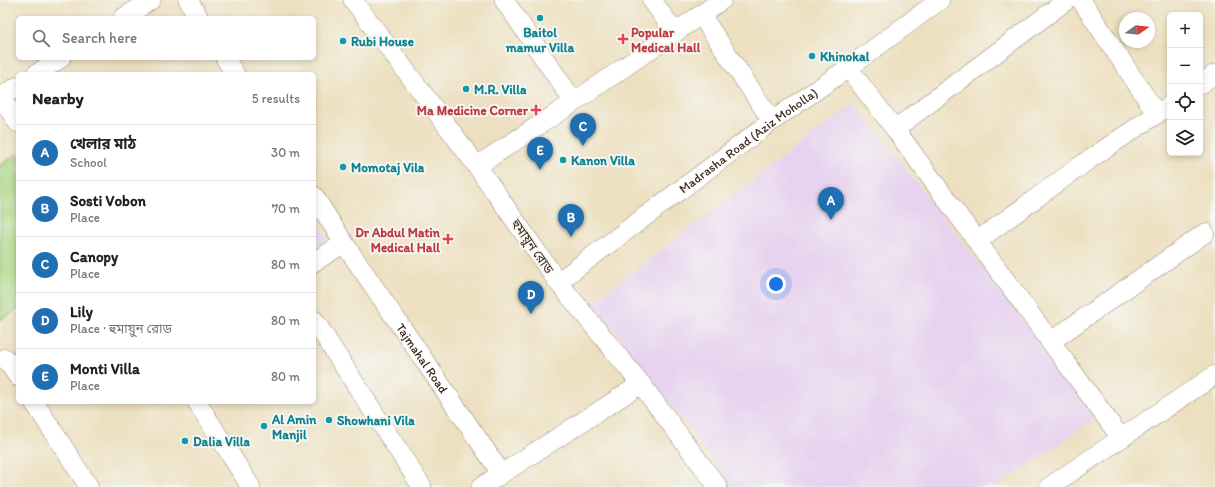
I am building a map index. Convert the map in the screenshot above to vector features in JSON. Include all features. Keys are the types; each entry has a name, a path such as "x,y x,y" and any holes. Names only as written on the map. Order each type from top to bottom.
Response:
{"street":[{"path":"126,16 151,0"},
{"path":"188,0 198,16"},
{"name":"হুমায়ুন রোড","path":"353,0 477,166 558,282 641,384 718,487"},
{"path":"504,0 574,102"},
{"path":"652,0 675,34"},
{"path":"477,166 675,34 722,0"},
{"name":"Madrasha Road (Aziz Moholla)","path":"558,282 772,121 848,68 940,0"},
{"path":"894,129 1067,0"},
{"path":"977,241 1090,159 1164,109 1081,0"},
{"path":"701,15 772,121"},
{"path":"39,72 58,60"},
{"path":"226,60 234,72"},
{"path":"848,68 1121,438"},
{"path":"1203,82 1215,74"},
{"path":"16,87 0,96 16,120"},
{"name":"Tajmahal Road","path":"316,199 344,243 501,473"},
{"path":"1050,342 1205,233"},
{"path":"316,261 344,243"},
{"path":"316,323 422,487"},
{"path":"8,356 16,373"},
{"path":"1049,487 1215,375"},
{"path":"481,487 641,384"},
{"path":"35,404 89,487"},
{"path":"198,404 251,487"}],"shaded area":[{"path":"855,103 1097,417 997,487 734,487 592,303"},
{"path":"316,222 329,241 316,251"}],"green space":[{"path":"16,155 16,310 0,320 0,165"}],"place":[{"name":"Baitol mamur Villa","path":"540,18"},
{"name":"Popular Medical Hall","path":"623,39"},
{"name":"Rubi House","path":"343,41"},
{"name":"Khinokal","path":"812,56"},
{"name":"M.R. Villa","path":"466,89"},
{"name":"Ma Medicine Corner","path":"536,110"},
{"name":"Canopy","path":"583,146"},
{"name":"Kanon Villa","path":"563,160"},
{"name":"Momotaj Vila","path":"343,167"},
{"name":"Monti Villa","path":"540,170"},
{"name":"খেলার মাঠ","path":"831,220"},
{"name":"Sosti Vobon","path":"571,237"},
{"name":"Dr Abdul Matin Medical Hall","path":"448,239"},
{"name":"Lily","path":"531,314"},
{"name":"Showhani Vila","path":"329,420"},
{"name":"Al Amin Manjil","path":"264,426"},
{"name":"Dalia Villa","path":"185,441"}]}
